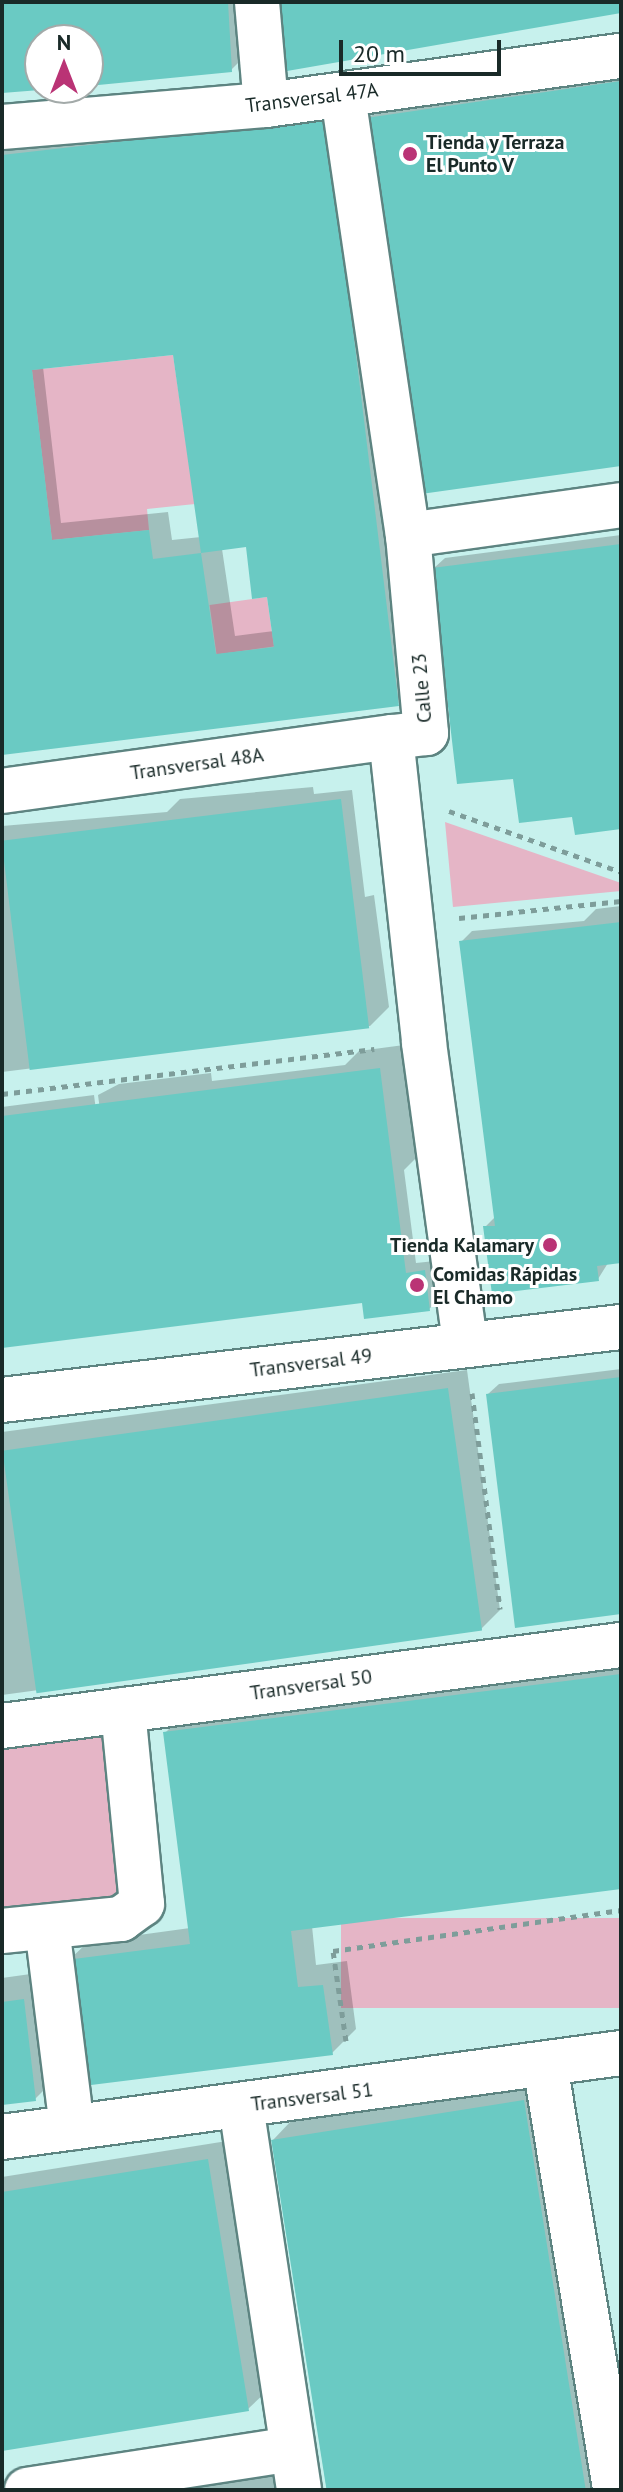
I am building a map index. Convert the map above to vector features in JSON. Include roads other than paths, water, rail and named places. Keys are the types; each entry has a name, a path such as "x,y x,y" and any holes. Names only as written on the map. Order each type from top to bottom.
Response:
{"street":[{"path":"257,2 266,105"},
{"name":"Transversal 47A","path":"2,127 266,105 621,56"},
{"name":"Calle 23","path":"343,96 408,535 426,733 391,737 424,1043 465,1344"},
{"path":"408,535 621,505"},
{"name":"Transversal 48A","path":"2,791 391,737"},
{"name":"Transversal 49","path":"2,1400 621,1327"},
{"name":"Transversal 50","path":"2,1726 621,1645"},
{"path":"2,1931 121,1919 142,1904 123,1710"},
{"path":"47,1927 72,2127"},
{"name":"Transversal 51","path":"2,2137 353,2092 621,2053"},
{"path":"545,2065 610,2390 615,2490"},
{"path":"27,2490 296,2470 241,2106"}],"place":[{"name":"Tienda y Terraza El Punto V","path":"410,154"},
{"name":"Tienda Kalamary","path":"550,1245"},
{"name":"Comidas Rápidas El Chamo","path":"417,1285"}]}
